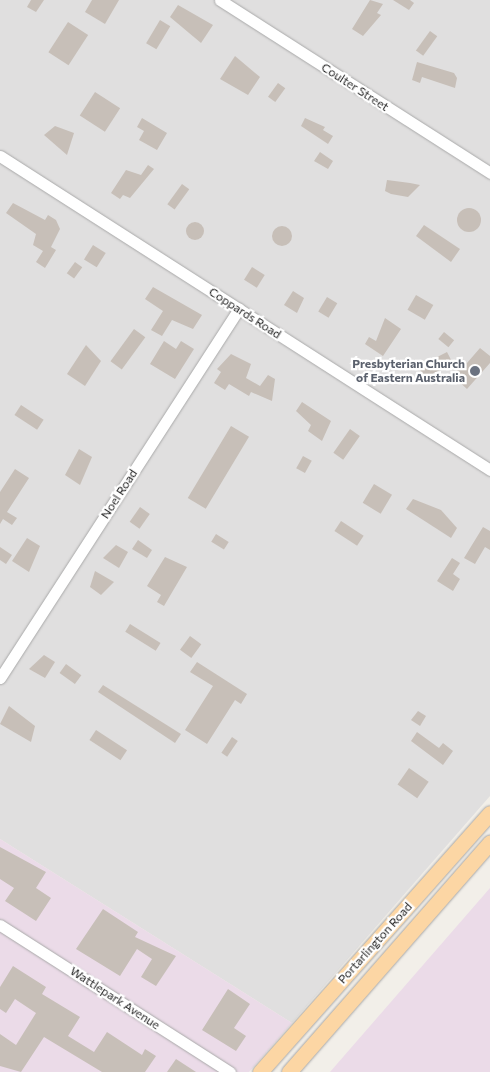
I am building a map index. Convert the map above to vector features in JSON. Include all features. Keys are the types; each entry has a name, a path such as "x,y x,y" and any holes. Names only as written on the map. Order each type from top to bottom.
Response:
{"main road":[{"name":"Portarlington Road","path":"260,1072 490,813"},
{"name":"Portarlington Road","path":"289,1072 490,842"}],"street":[{"name":"Coulter Street","path":"220,0 490,173"},
{"name":"Coppards Road","path":"0,156 490,470"},
{"name":"Noel Road","path":"0,678 239,309"},
{"name":"Wattlepark Avenue","path":"0,924 230,1072"}],"shaded area":[{"path":"0,0 490,0 490,796 292,1023 0,839"},
{"path":"0,839 292,1023 249,1072 0,1072"},
{"path":"490,888 490,1072 330,1072"}],"building":[{"path":"31,0 44,0 36,12 27,7"},
{"path":"92,0 119,0 105,24 85,12"},
{"path":"370,0 383,4 377,13 381,15 363,36 352,29"},
{"path":"393,0 410,0 414,3 409,10"},
{"path":"178,5 213,25 201,43 170,17"},
{"path":"160,20 170,26 156,49 146,43"},
{"path":"68,22 88,35 69,65 48,52"},
{"path":"430,31 437,36 423,56 416,50"},
{"path":"235,56 260,77 248,95 220,79"},
{"path":"417,62 454,73 457,78 455,88 422,77 420,83 412,80"},
{"path":"278,83 285,88 275,102 268,97"},
{"path":"95,92 120,108 105,132 80,115"},
{"path":"142,118 167,133 157,150 139,140 144,131 137,127"},
{"path":"305,118 325,127 323,130 333,136 328,144 301,126"},
{"path":"55,126 74,133 67,155 44,135"},
{"path":"320,152 333,161 328,169 314,161"},
{"path":"148,165 154,169 130,198 123,195 120,199 111,193 126,170 141,175"},
{"path":"387,180 420,185 408,197 385,191"},
{"path":"182,184 189,189 175,210 167,204"},
{"path":"13,203 45,220 48,215 56,220 60,229 51,247 56,250 45,268 36,262 43,251 33,245 36,234 6,213"},
{"path":"469,208 478,211 481,220 478,229 469,232 460,229 457,220 460,211"},
{"path":"195,222 201,225 204,231 201,237 195,240 189,237 186,231 189,225"},
{"path":"424,225 460,249 451,262 416,236"},
{"path":"282,226 289,229 292,236 289,243 282,246 275,243 272,236 275,229"},
{"path":"93,245 106,253 97,267 84,259"},
{"path":"75,262 82,267 74,279 67,273"},
{"path":"252,267 265,275 257,288 244,280"},
{"path":"153,287 202,315 193,329 172,320 162,336 151,330 163,311 145,299"},
{"path":"293,291 304,298 297,313 284,305"},
{"path":"416,295 433,305 425,320 408,310"},
{"path":"327,297 337,303 329,318 318,312"},
{"path":"385,318 401,329 383,356 365,344 369,337 376,341"},
{"path":"134,329 145,337 122,370 110,361"},
{"path":"444,332 454,340 448,347 438,339"},
{"path":"164,341 176,349 181,341 194,349 175,379 150,364"},
{"path":"86,345 101,361 85,386 67,374"},
{"path":"480,348 490,356 490,363 467,389 456,379 460,374 451,366 460,357 467,363"},
{"path":"447,352 453,364 424,378 418,367"},
{"path":"231,354 251,364 246,378 260,386 268,375 275,379 272,401 251,392 249,396 229,384 225,390 214,383 221,372 217,369"},
{"path":"302,402 331,421 322,441 308,431 311,425 296,411"},
{"path":"21,405 44,420 37,430 14,415"},
{"path":"231,426 249,437 206,509 188,498"},
{"path":"350,429 360,436 343,460 333,453"},
{"path":"79,449 92,457 80,485 65,475"},
{"path":"303,456 312,461 305,473 296,468"},
{"path":"15,469 29,478 7,512 17,518 12,525 3,519 0,524 0,492"},
{"path":"374,484 392,495 381,514 363,503"},
{"path":"413,499 441,510 457,528 451,538 406,509"},
{"path":"140,507 150,514 140,529 130,522"},
{"path":"341,521 364,536 357,546 334,531"},
{"path":"483,527 490,531 490,550 485,547 475,564 464,558"},
{"path":"216,534 229,542 224,550 211,542"},
{"path":"27,538 40,546 29,572 12,561"},
{"path":"138,540 152,550 147,558 132,549"},
{"path":"116,545 128,552 119,568 103,558"},
{"path":"0,547 12,555 6,564 0,560"},
{"path":"165,557 187,567 164,606 157,602 161,595 147,586"},
{"path":"452,558 460,563 453,574 460,579 453,591 437,581"},
{"path":"95,571 114,582 101,595 90,587"},
{"path":"130,624 161,643 156,651 125,632"},
{"path":"190,636 201,644 191,658 180,650"},
{"path":"44,655 55,662 45,678 29,669"},
{"path":"197,662 247,694 241,704 235,700 207,744 185,730 213,686 190,672"},
{"path":"66,664 81,675 75,684 60,673"},
{"path":"103,685 181,734 175,743 98,692"},
{"path":"9,706 35,726 31,742 0,724"},
{"path":"418,711 426,716 420,726 411,720"},
{"path":"96,730 127,750 120,760 89,740"},
{"path":"417,732 439,748 443,743 453,751 443,765 411,741"},
{"path":"232,737 238,741 227,757 221,753"},
{"path":"409,768 429,782 417,798 398,784"},
{"path":"0,847 46,872 36,888 51,898 36,921 5,901 14,888 0,879"},
{"path":"103,909 138,932 135,937 176,956 156,986 141,977 152,959 137,949 120,976 76,949"},
{"path":"13,966 46,987 42,994 80,1017 68,1036 94,1052 107,1032 142,1055 145,1049 156,1056 145,1072 102,1072 44,1037 21,1072 0,1066 0,1034 16,1045 36,1013 15,999 6,1013 0,1009 0,987"},
{"path":"228,989 250,1004 234,1028 246,1036 236,1051 202,1030"},
{"path":"176,1059 196,1072 167,1072"}],"place":[{"name":"Presbyterian Church of Eastern Australia","path":"475,371"}]}
